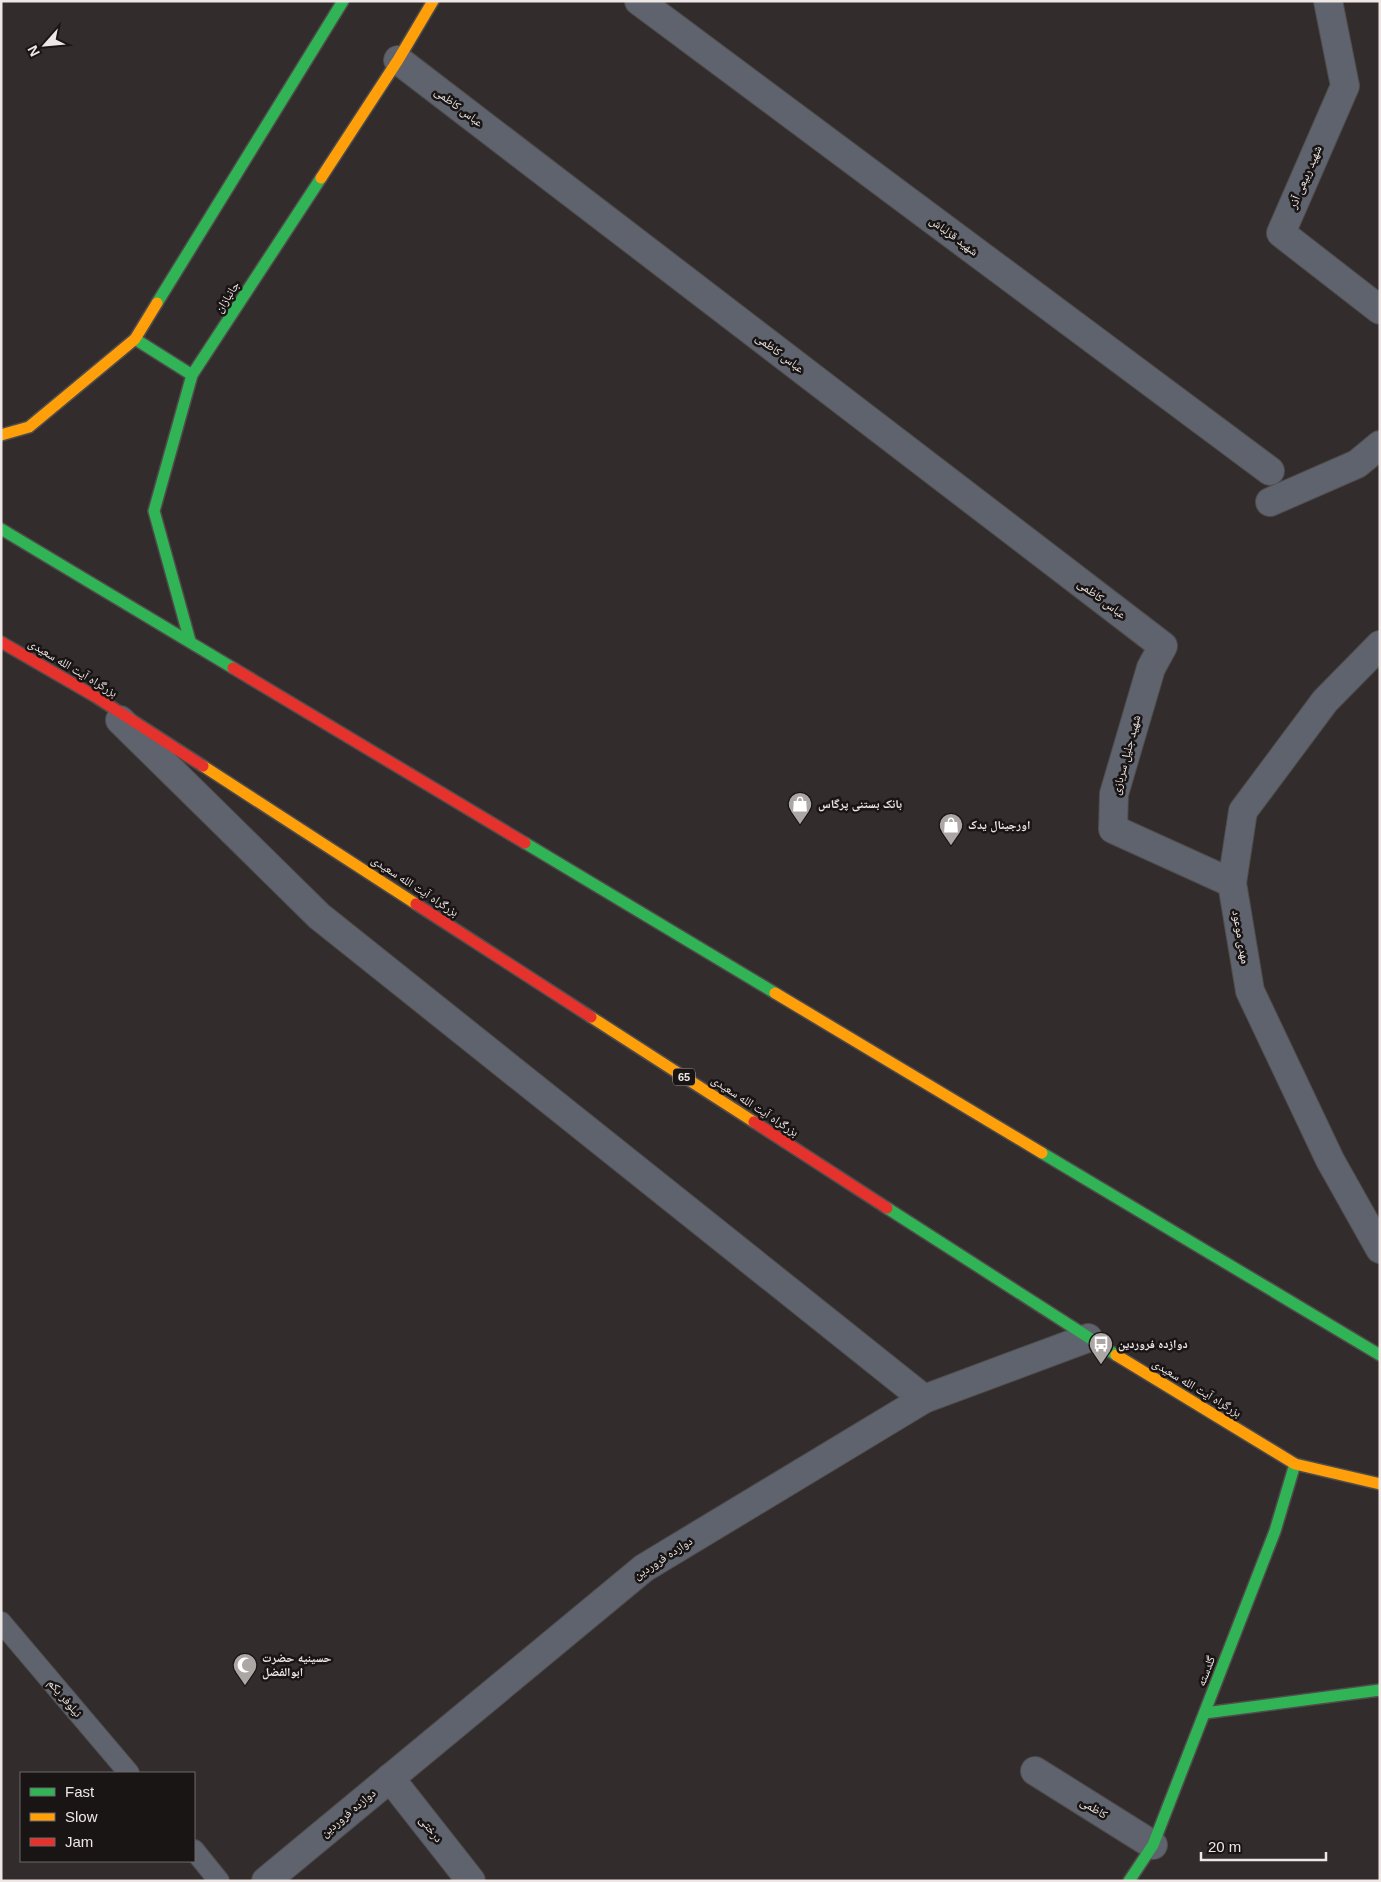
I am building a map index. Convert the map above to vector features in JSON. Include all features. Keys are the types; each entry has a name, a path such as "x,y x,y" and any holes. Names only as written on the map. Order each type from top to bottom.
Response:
{"main road":[{"path":"1,435 29,427 135,339 343,1"},
{"name":"جانبازان","path":"190,641 154,511 192,375 398,60 434,1"},
{"path":"135,339 192,375"},
{"path":"1,529 1380,1355"},
{"name":"بزرگراه آیت الله سعیدی","path":"1,642 96,697 1088,1338 1295,1464 1380,1484"},
{"name":"گلدسته","path":"1129,1881 1153,1845 1275,1531 1295,1464"},
{"path":"1205,1713 1380,1690"}],"street":[{"name":"شهید قزلباش","path":"639,1 1270,471"},
{"name":"شهید ربیعی آذر","path":"1328,1 1345,86 1281,233 1380,310"},
{"name":"عباس کاظمی","path":"398,60 1163,646"},
{"path":"1270,502 1357,464 1380,445"},
{"name":"مهدی موعود","path":"1380,645 1325,701 1243,811 1232,883 1250,991 1330,1160 1380,1249"},
{"name":"شهید جلیل سربازی","path":"1163,646 1151,668 1114,794 1113,829 1232,883"},
{"path":"96,697 319,916 924,1399"},
{"name":"دوازده فروردین","path":"266,1881 644,1568 924,1399 1088,1338"},
{"name":"کاظمی","path":"1035,1771 1153,1845"},
{"name":"درختی","path":"390,1778 471,1881"}],"lane":[{"name":"نیلوفر یکم","path":"1,1622 128,1772"},
{"path":"195,1851 220,1881"}],"traffic: fast":[{"path":"157,303 343,1"},
{"path":"190,641 154,511 192,375 321,178"},
{"path":"135,339 192,375"},
{"path":"1,529 233,668"},
{"path":"525,843 775,993"},
{"path":"1042,1153 1380,1355"},
{"path":"887,1208 1116,1355"},
{"path":"1129,1881 1153,1845 1275,1531 1295,1464"},
{"path":"1205,1713 1380,1690"}],"traffic: slow":[{"path":"321,178 398,60 433,1"},
{"path":"1,435 29,427 135,339 157,303"},
{"path":"203,766 416,904"},
{"path":"775,993 1042,1153"},
{"path":"591,1017 754,1122"},
{"path":"1116,1355 1295,1464 1380,1484"}],"traffic: jam":[{"path":"1,642 96,697 203,766"},
{"path":"233,668 525,843"},
{"path":"416,904 591,1017"},
{"path":"754,1122 887,1208"}],"place":[{"name":"بانک بستنی پرگاس","path":"800,825"},
{"name":"اورجینال یدک","path":"951,846"},
{"name":"دوازده فروردین","path":"1101,1365"},
{"name":"حسینیه حضرت ابوالفضل","path":"245,1686"}]}
